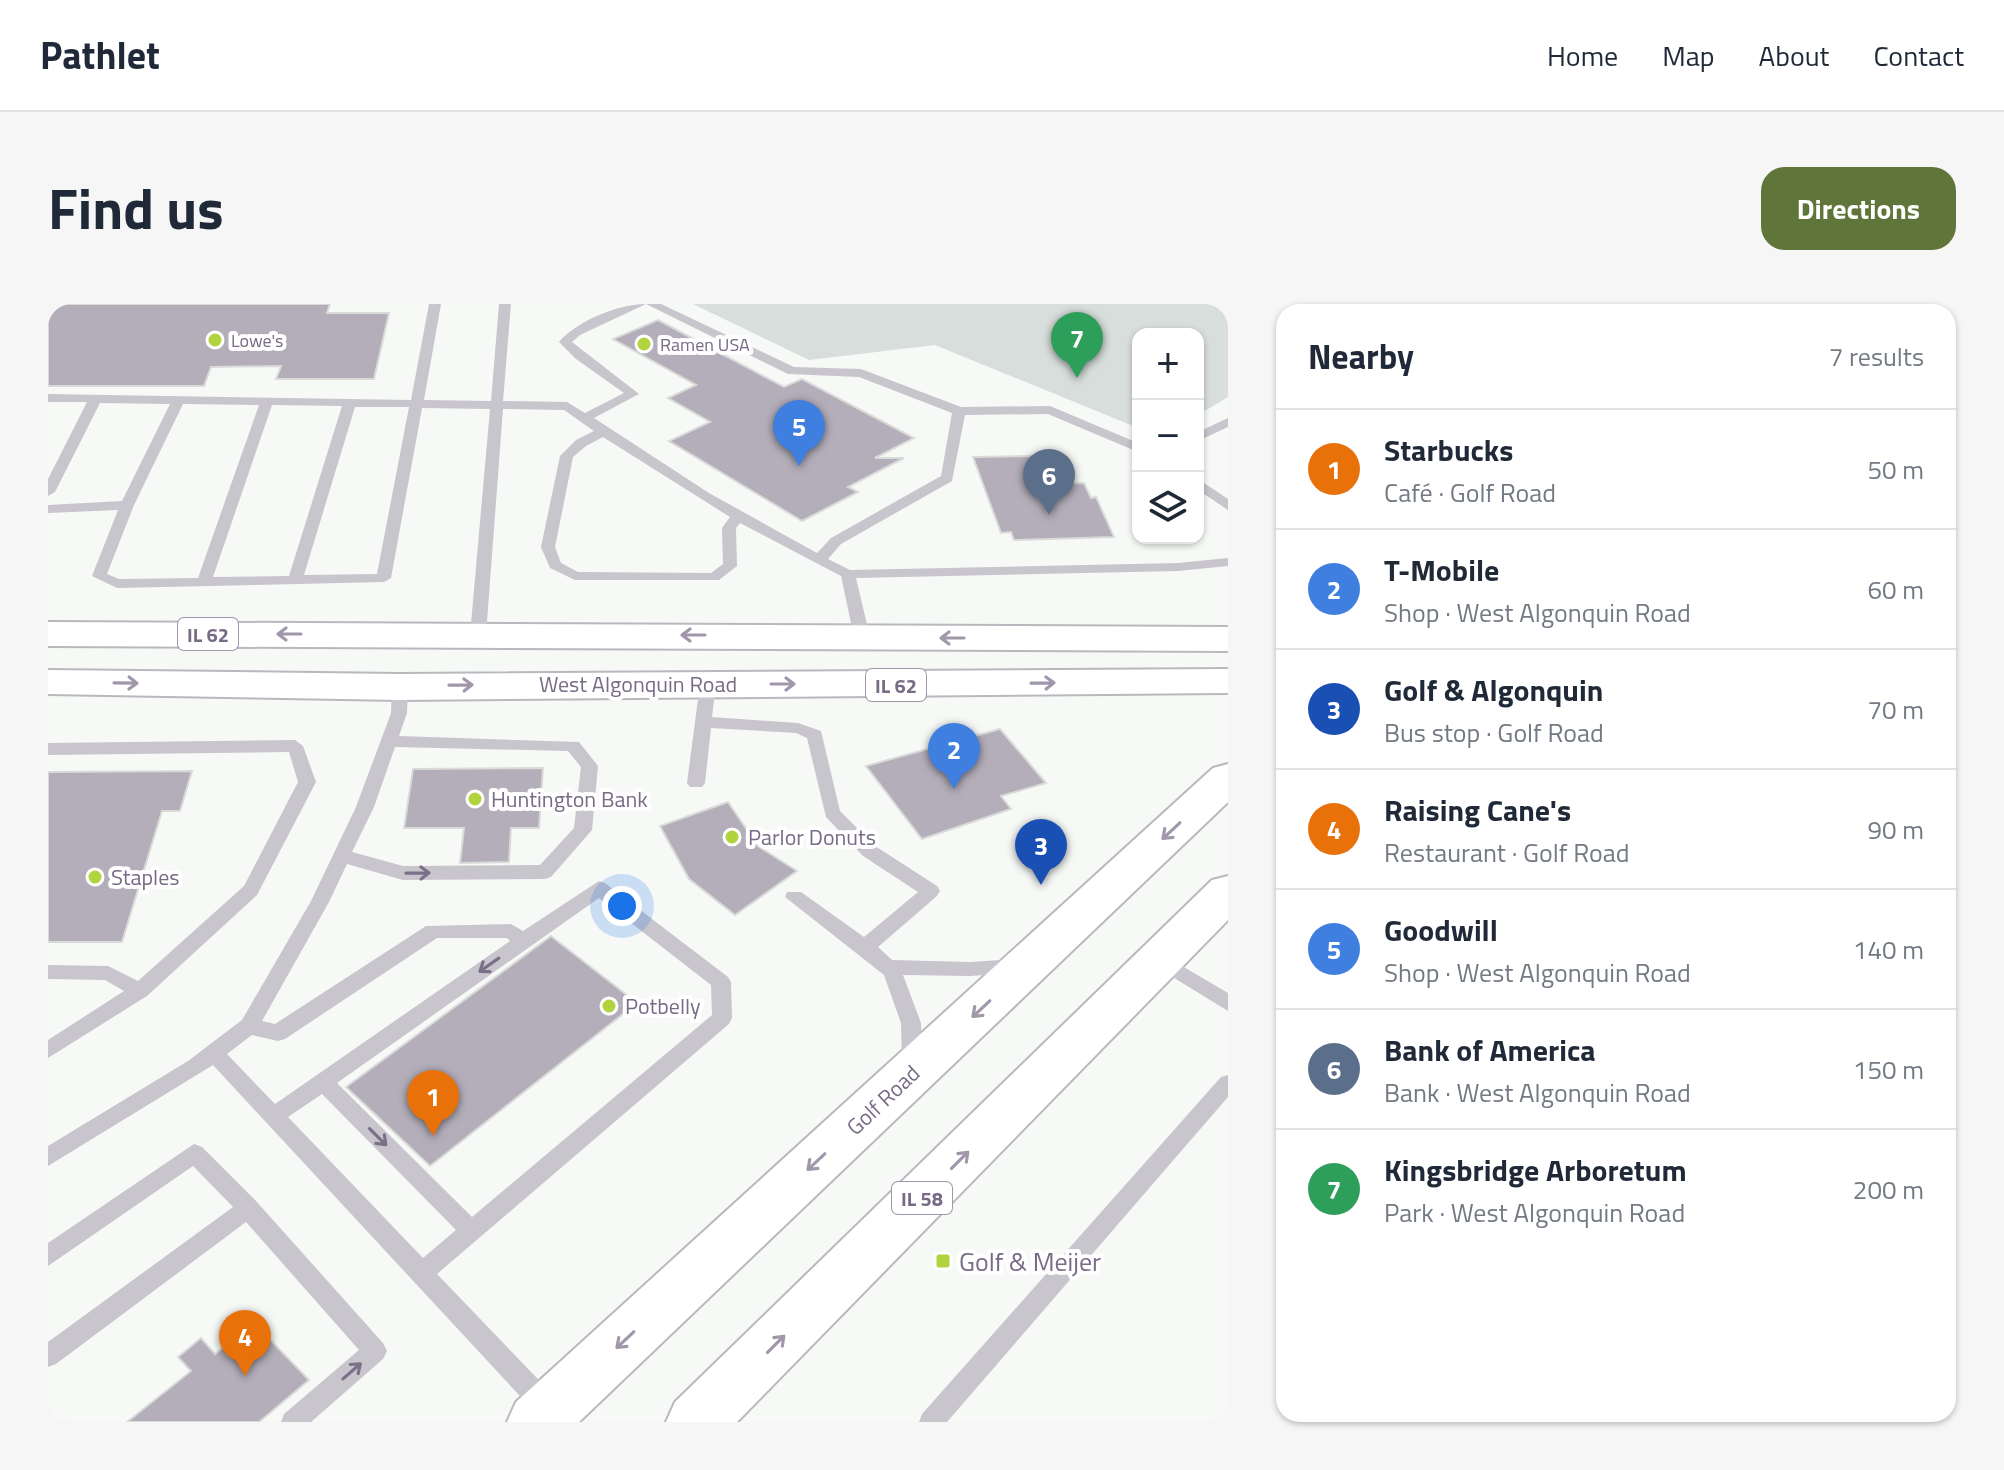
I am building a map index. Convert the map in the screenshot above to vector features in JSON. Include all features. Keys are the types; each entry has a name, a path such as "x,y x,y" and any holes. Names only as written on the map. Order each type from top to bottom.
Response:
{"main road":[{"name":"IL 62","path":"48,634 1228,639"},
{"name":"West Algonquin Road","path":"48,682 400,687 1228,681"},
{"name":"Golf Road","path":"548,1418 1228,778"},
{"name":"IL 58","path":"713,1414 1228,892"}],"lane":[{"path":"179,399 127,505 99,576 117,584 384,578 435,304"},
{"path":"478,635 505,304"},
{"path":"584,418 633,394 616,379 580,358 565,342 576,332 640,304"},
{"path":"652,304 792,371 861,373 959,411 1050,410 1132,445"},
{"path":"48,398 567,406 739,515 848,574 1173,567 1228,562"},
{"path":"48,492 96,398"},
{"path":"204,582 267,400"},
{"path":"295,580 350,401"},
{"path":"819,560 836,541 947,478 959,411"},
{"path":"1204,434 1228,422"},
{"path":"604,431 581,443 567,456 548,547 555,565 575,576 714,577 730,566 729,528 739,515"},
{"path":"48,458 65,458"},
{"path":"1204,488 1228,506"},
{"path":"48,509 127,505"},
{"path":"848,574 862,637"},
{"path":"696,783 708,684"},
{"path":"48,1157 214,1053 249,1026 320,902 365,807 399,713 400,687"},
{"path":"703,722 798,728 815,735 832,813 869,851 931,891 865,947"},
{"path":"342,856 403,873 545,872 583,830 590,766 573,746 389,741"},
{"path":"48,749 295,746 307,782 251,890 140,991 48,1050"},
{"path":"274,1116 599,888 721,982 722,1018 422,1273"},
{"path":"794,897 890,967 911,1023 912,1073"},
{"path":"249,1026 278,1033 433,931 511,931 523,942"},
{"path":"1160,960 1228,1003"},
{"path":"890,967 970,969 1028,965"},
{"path":"48,972 108,973 140,991"},
{"path":"214,1053 422,1273 548,1418"},
{"path":"323,1082 472,1231"},
{"path":"931,1422 1228,1083"},
{"path":"48,1256 194,1153 248,1208 375,1351 293,1422"},
{"path":"48,1356 248,1208"}],"shaded area":[{"path":"693,304 1228,304 1228,397 1204,411 1204,328 1132,328 1132,426 935,345 809,360"}],"building":[{"name":"Lowe's","path":"48,304 330,304 327,313 389,313 374,379 276,379 281,366 211,367 204,386 48,386"},
{"path":"658,320 784,387 802,379 914,438 875,458 904,458 848,487 858,492 802,521 669,441 710,422 668,398 696,385 613,339"},
{"path":"1036,456 1046,484 1084,483 1091,498 1096,497 1114,537 1014,540 1011,532 1001,533 973,457"},
{"path":"1000,729 1046,783 1001,796 1011,809 922,839 866,766"},
{"name":"Huntington Bank","path":"543,768 539,828 511,828 509,862 460,863 464,828 404,828 413,769"},
{"name":"Staples","path":"192,771 180,811 162,811 122,942 48,942 48,772"},
{"path":"728,802 758,846 797,871 735,915 689,879 660,826"},
{"path":"551,936 637,1003 430,1166 346,1087"},
{"path":"253,1322 309,1380 259,1422 127,1422 191,1371 178,1357 201,1338 215,1354"}],"place":[{"name":"Lowe's","path":"215,340"},
{"name":"Ramen USA","path":"644,344"},
{"name":"Kingsbridge Arboretum","path":"1077,378"},
{"name":"Goodwill","path":"799,466"},
{"name":"Bank of America","path":"1049,515"},
{"name":"T-Mobile","path":"954,789"},
{"name":"Huntington Bank","path":"475,799"},
{"name":"Parlor Donuts","path":"732,837"},
{"name":"Staples","path":"95,877"},
{"name":"Golf & Algonquin","path":"1041,885"},
{"name":"Potbelly","path":"609,1006"},
{"name":"Starbucks","path":"433,1136"},
{"name":"Golf & Meijer","path":"943,1261"},
{"name":"Raising Cane's","path":"245,1376"}]}
